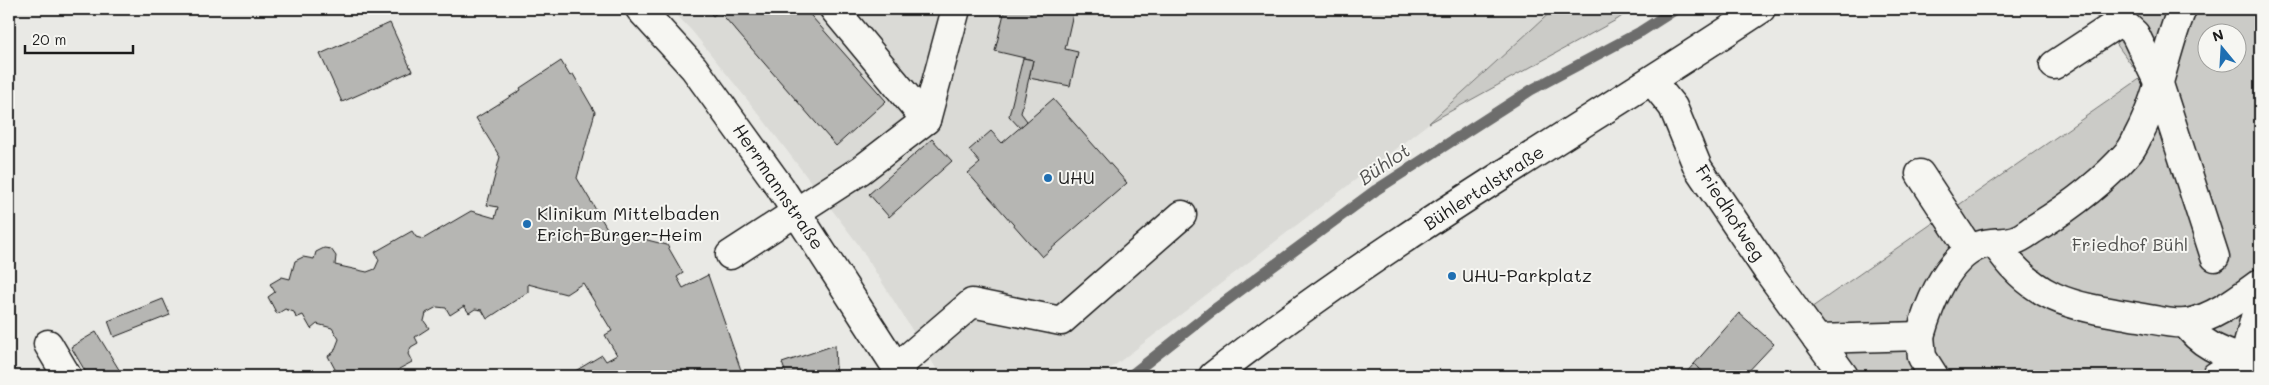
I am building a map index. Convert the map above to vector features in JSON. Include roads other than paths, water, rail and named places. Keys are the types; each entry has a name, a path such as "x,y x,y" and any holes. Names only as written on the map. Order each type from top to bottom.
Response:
{"street":[{"name":"Herrmannstraße","path":"640,9 694,68 796,211 899,372"},
{"path":"834,9 926,120"},
{"path":"730,255 861,170 926,120 956,9"},
{"name":"Bühlertalstraße","path":"1214,376 1264,337 1393,246 1652,81 1761,9"},
{"path":"1934,376 1922,357 1920,336 1927,311 1944,280 1962,254 1982,247 2014,240 2076,202 2102,180 2130,151 2147,118 2182,9"},
{"path":"2054,66 2121,21 2134,34 2159,84 2215,257"},
{"name":"Friedhofweg","path":"1652,81 1673,107 1698,168 1767,270 1844,376"},
{"path":"1920,174 1982,247 2009,265 2028,283 2048,296 2072,304 2116,313 2186,323 2210,315 2237,300 2260,283"},
{"path":"899,372 972,302 1061,321 1182,215"},
{"path":"2250,368 2260,298"},
{"path":"2186,323 2194,336 2250,368"},
{"path":"1817,339 1920,336"},
{"path":"48,344 67,376"},
{"path":"2216,376 2250,368"}],"waterway":[{"name":"Bühlot","path":"1130,376 1211,312 1376,190 1531,90 1640,32 1676,9"}],"place":[{"name":"UHU","path":"1048,178"},
{"name":"Klinikum Mittelbaden Erich-Burger-Heim","path":"527,224"},
{"name":"UHU-Parkplatz","path":"1452,276"}],"park label":[{"name":"Friedhof Bühl","path":"2130,245"}]}
